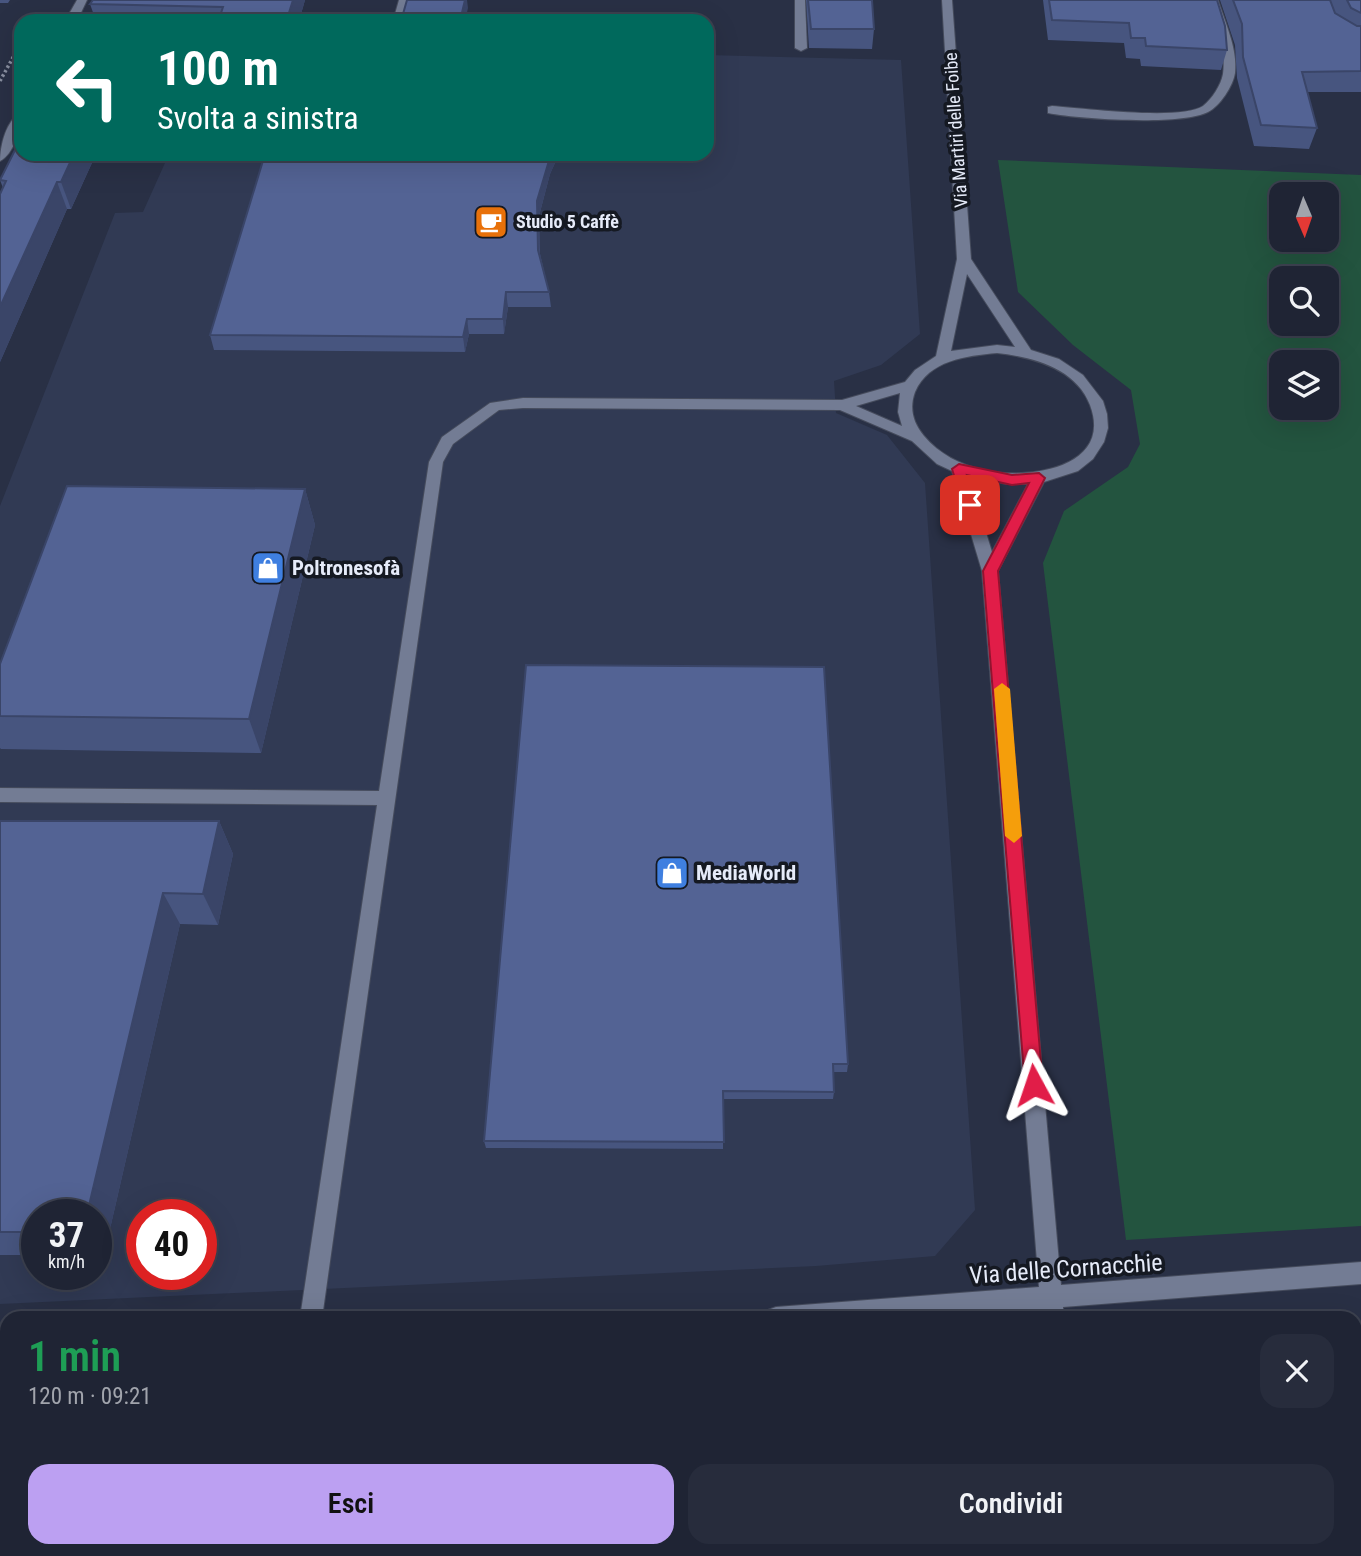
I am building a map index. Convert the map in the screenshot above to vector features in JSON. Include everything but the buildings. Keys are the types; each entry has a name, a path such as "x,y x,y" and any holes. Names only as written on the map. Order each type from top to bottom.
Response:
{"street":[{"path":"800,0 801,48"},
{"name":"Via Martiri delle Foibe","path":"943,358 964,260 947,0"},
{"path":"1052,110 1167,116 1193,114 1206,109 1226,82 1229,70 1213,0"},
{"path":"0,158 14,131"},
{"name":"Via Martiri delle Foibe","path":"964,260 1026,353"},
{"path":"997,349 1026,353 1054,362 1078,377 1094,396 1102,416 1100,437 1088,455 1067,470 1039,478 1012,480 959,469 933,455 915,437 906,419 904,402 909,386 922,370 943,358 968,350 997,349"},
{"path":"312,1311 436,462 447,441 495,406 523,403 842,405 909,386"},
{"path":"842,405 915,437"},
{"path":"959,469 990,571 1052,1307"},
{"path":"990,571 1039,478"},
{"path":"0,795 386,797"},
{"name":"Via delle Cornacchie","path":"952,1311 1052,1307 1361,1273"}],"path":[{"path":"0,81 14,56"}],"shaded area":[{"path":"714,55 901,60 920,334 881,365 834,381 836,413 887,435 925,483 975,1210 935,1256 816,1266 0,1304 0,506 115,213 143,212 166,161 714,161"}],"green space":[{"path":"998,160 1361,175 1361,1226 1126,1240 1043,563 1064,511 1128,467 1140,444 1131,390 1073,345 1018,292"}],"slow traffic":[{"path":"1002,689 1014,836"}],"place":[{"name":"Studio 5 Caffè","path":"491,222"},
{"name":"Poltronesofà","path":"268,568"},
{"name":"MediaWorld","path":"672,873"}],"route":[{"path":"970,505 959,469 985,477 1012,480 1039,478 990,571 1034,1085"}]}
